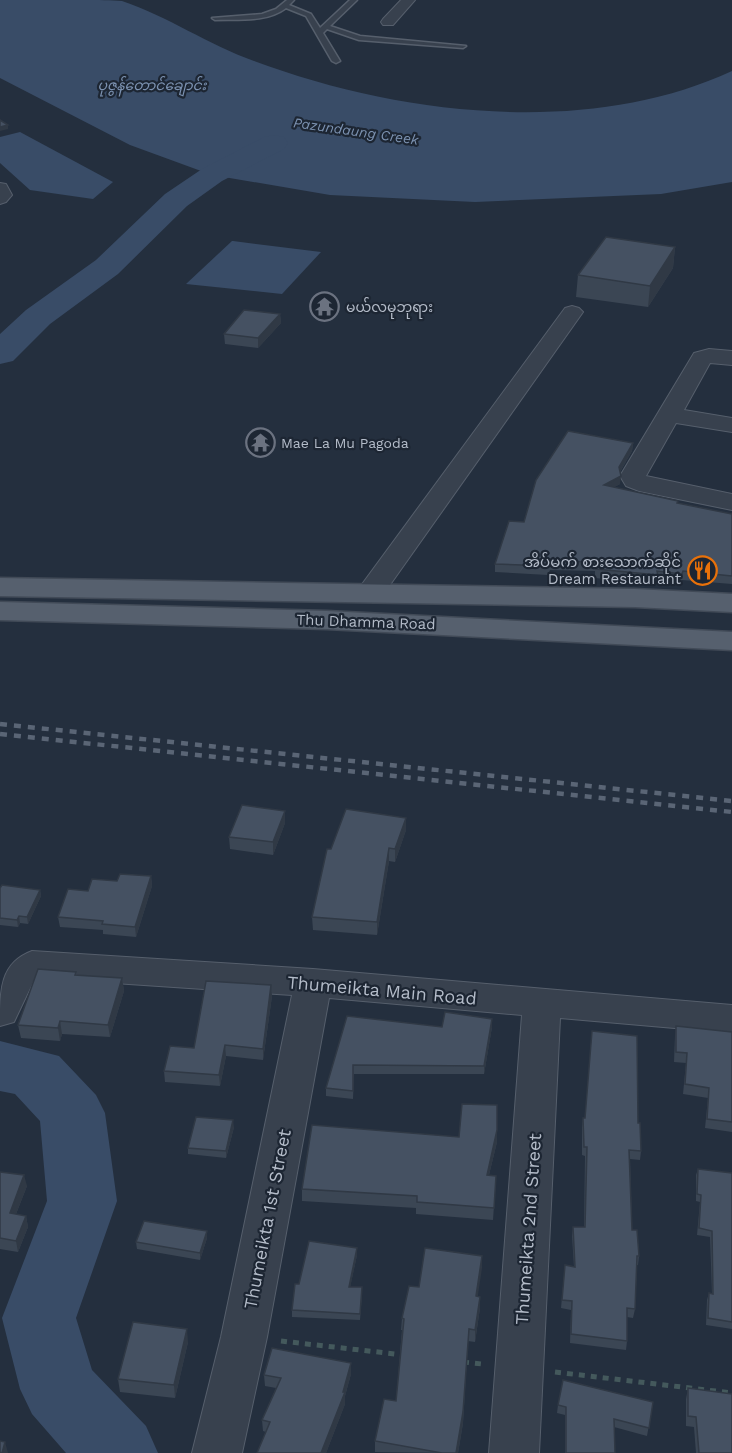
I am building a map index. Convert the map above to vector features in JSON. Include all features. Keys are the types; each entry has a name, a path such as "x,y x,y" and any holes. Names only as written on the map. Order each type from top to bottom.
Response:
{"main road":[{"name":"Thu Dhamma Road","path":"2,595 370,592 635,598 732,603"},
{"name":"Thu Dhamma Road","path":"2,595 339,620 732,641"}],"street":[{"path":"388,22 408,0"},
{"path":"0,188 3,195 0,198"},
{"path":"370,592 572,312"},
{"path":"732,358 709,356 702,358 633,476 635,481 648,486 732,502"},
{"path":"668,414 732,425"},
{"name":"Thumeikta Main Road","path":"0,1012 18,974 32,964 313,983 542,1004 732,1018"},
{"name":"Thumeikta 1st Street","path":"217,1453 244,1337 313,983"},
{"name":"Thumeikta 2nd Street","path":"514,1453 542,1004"}],"lane":[{"path":"319,33 354,0"},
{"path":"215,18 272,13 288,2 309,15 336,61"},
{"path":"326,27 359,38 463,46"}],"water":[{"name":"ပုဇွန်တောင်ချောင်း","path":"0,0 122,1 155,14 254,61 310,80 370,95 431,106 493,111 556,112 617,105 676,92 732,71 732,182 661,194 475,202 330,195 212,175 130,145 0,78"},
{"path":"20,132 113,182 93,199 30,190 0,163 0,137"},
{"path":"232,241 321,252 282,294 186,284"}],"building":[{"path":"0,120 8,125 0,127"},
{"path":"606,237 675,247 650,286 578,275"},
{"path":"244,310 280,314 258,338 224,334"},
{"path":"568,431 633,443 619,467 621,476 604,485 732,514 732,576 683,571 682,574 657,571 658,575 596,569 596,562 550,561 549,566 495,564 509,521 524,522 536,480"},
{"path":"242,805 285,811 273,842 229,837"},
{"path":"346,809 406,818 395,849 389,848 377,922 312,917 327,849 331,849"},
{"path":"120,874 151,876 135,927 102,924 103,921 58,917 68,889 88,891 92,879 117,881"},
{"path":"2,885 40,890 27,917 19,916 17,920 0,918 0,888"},
{"path":"38,969 76,972 75,975 122,978 108,1025 60,1021 58,1028 18,1025"},
{"path":"206,981 271,985 263,1049 225,1045 219,1075 164,1071 170,1046 194,1048"},
{"path":"445,1012 492,1019 484,1066 353,1065 353,1091 326,1088 347,1016 442,1027"},
{"path":"676,1026 732,1032 732,1122 707,1119 709,1088 685,1084 687,1053 676,1052"},
{"path":"592,1031 637,1036 638,1123 640,1123 641,1151 629,1150 632,1230 637,1230 639,1256 637,1256 635,1309 627,1308 627,1341 571,1334 572,1301 562,1300 565,1265 575,1267 573,1227 585,1227 587,1147 584,1147 583,1118 585,1118"},
{"path":"462,1104 497,1105 497,1130 487,1175 496,1176 494,1208 417,1202 417,1196 302,1189 312,1125 459,1137"},
{"path":"196,1117 233,1120 226,1151 188,1148"},
{"path":"698,1169 732,1173 732,1322 708,1318 709,1293 713,1294 712,1231 699,1228 701,1195 697,1194"},
{"path":"0,1172 24,1175 10,1213 26,1216 16,1241 0,1238"},
{"path":"144,1221 207,1231 200,1253 136,1242"},
{"path":"309,1241 357,1248 349,1287 362,1287 360,1314 292,1310 295,1284 299,1284"},
{"path":"425,1248 482,1256 476,1296 480,1297 475,1330 469,1329 463,1412 456,1453 442,1453 375,1441 384,1399 396,1401 404,1319 402,1318 409,1286 419,1287"},
{"path":"133,1322 187,1329 174,1385 118,1379"},
{"path":"272,1348 351,1363 343,1392 345,1392 321,1453 257,1453 270,1422 262,1420 281,1378 264,1375"},
{"path":"563,1380 653,1402 649,1428 614,1419 615,1453 566,1453 566,1407 558,1405"},
{"path":"688,1388 732,1394 732,1453 699,1453 696,1417 688,1416"},
{"path":"0,1441 5,1442 2,1453 0,1453"}],"waterway":[{"path":"0,353 38,317 107,267 176,200 212,175 274,143"},
{"path":"0,1066 36,1074 72,1113 82,1201 39,1318 59,1389 118,1453"}],"railway":[{"path":"0,724 732,801"},
{"path":"0,734 732,812"}],"place":[{"name":"မယ်လမုဘုရား","path":"325,307"},
{"name":"Mae La Mu Pagoda","path":"260,443"},
{"name":"အိပ်မက် စားသောက်ဆိုင် Dream Restaurant","path":"702,571"}],"water label":[{"name":"Pazundaung Creek","path":"356,131"}]}
